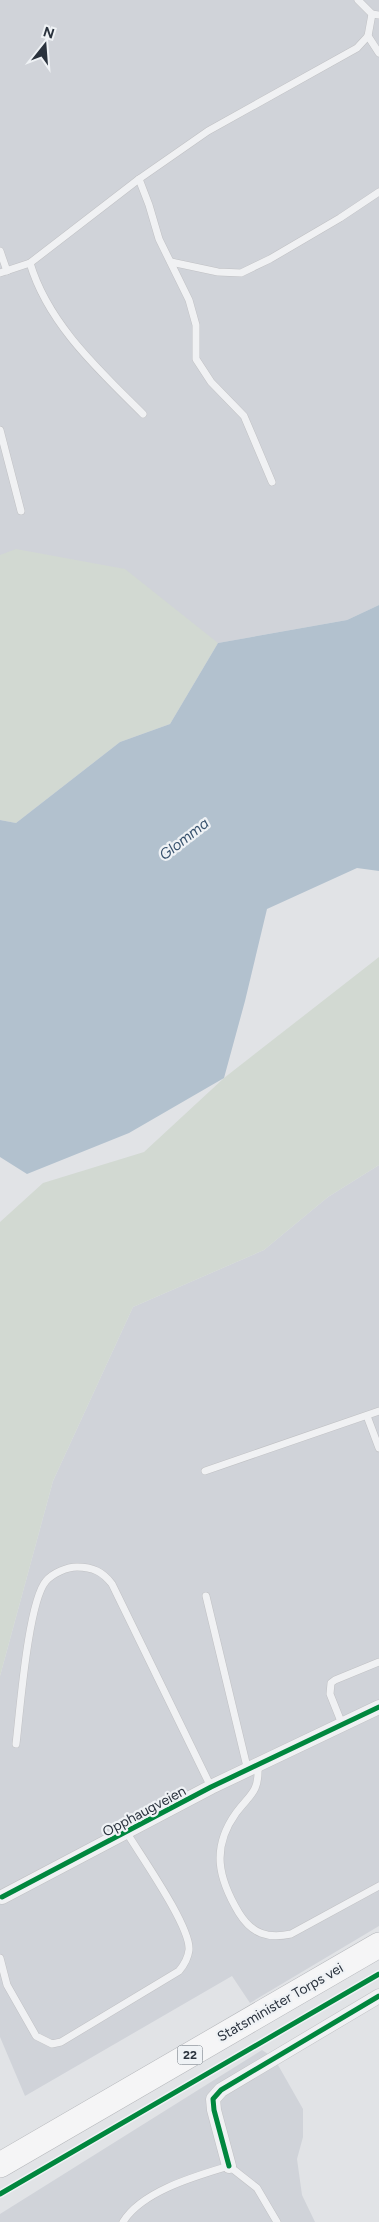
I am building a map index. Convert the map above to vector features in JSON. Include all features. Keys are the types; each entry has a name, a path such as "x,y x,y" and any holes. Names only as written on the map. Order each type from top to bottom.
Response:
{"highway":[{"name":"Statsminister Torps vei","path":"0,2165 379,1945"}],"street":[{"name":"Opphaugveien","path":"1,1900 211,1787 253,1769 379,1707"},
{"path":"229,2166 214,2110 213,2099 221,2090 379,1996"}],"lane":[{"path":"0,251 3,272 30,263 138,179 208,131 356,48 368,36 376,14 358,0"},
{"path":"368,36 379,53"},
{"path":"138,179 149,205 158,239 189,300 196,325 196,359 211,382 244,416 272,482"},
{"path":"171,262 218,272 240,273 278,255 379,192"},
{"path":"30,263 42,292 71,340 143,414"},
{"path":"0,430 21,510"},
{"path":"205,1471 379,1411"},
{"path":"367,1416 379,1448"},
{"path":"16,1744 32,1621 38,1596 46,1580 63,1570 75,1567 94,1569 105,1574 112,1584 211,1787"},
{"path":"206,1596 253,1769 259,1781 226,1830 221,1847 220,1864 224,1887 240,1915 250,1927 261,1934 275,1937 291,1934 379,1886"},
{"path":"342,1724 330,1694 331,1683 379,1662"},
{"path":"0,1958 7,1985 36,2036 52,2044 61,2042 179,1971 187,1959 189,1948 182,1923 128,1833"},
{"path":"123,2222 134,2208 158,2193 229,2166 257,2188 277,2222"}],"shaded area":[{"path":"0,0 379,0 379,605 347,620 218,643 0,820"},
{"path":"16,549 125,569 218,643 170,724 120,742 16,823 0,820 0,555"},
{"path":"379,957 379,1165 328,1197 264,1250 133,1307 53,1481 0,1676 0,1222 43,1183 144,1152 224,1078"},
{"path":"379,1165 379,1926 250,2003 232,1976 25,2096 0,2037 0,1676 53,1481 133,1307 264,1250 328,1197"},
{"path":"262,2050 274,2058 303,2109 303,2137 297,2159 302,2195 315,2222 0,2222 0,2214"}],"water":[{"name":"Glomma","path":"379,605 379,871 357,868 267,909 224,1078 129,1133 27,1174 0,1157 0,820 16,823 120,742 170,724 218,643 347,620"}],"cycle path":[{"path":"2,1897 211,1787 379,1707"},
{"path":"0,2194 379,1974"},
{"path":"229,2166 214,2110 213,2099 221,2090 379,1996"}]}
